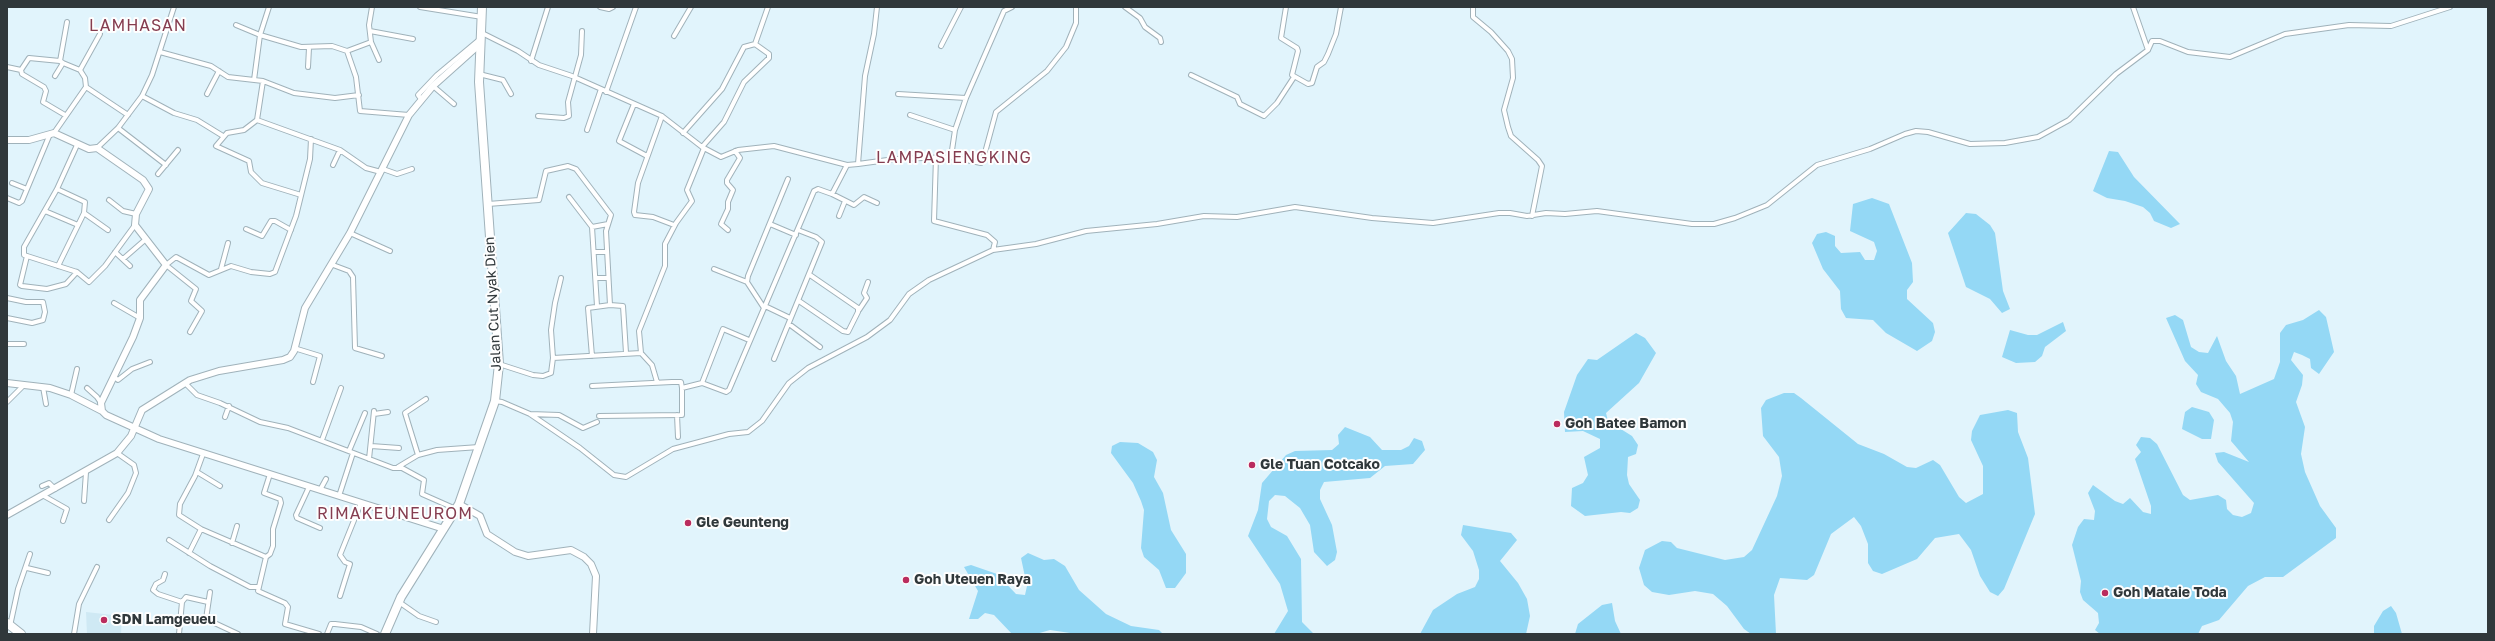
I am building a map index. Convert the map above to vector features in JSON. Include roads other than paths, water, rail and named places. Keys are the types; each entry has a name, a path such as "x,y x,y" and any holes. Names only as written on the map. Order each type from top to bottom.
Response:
{"highway":[{"name":"Jalan Cut Nyak Dien","path":"385,634 399,602 457,507 480,447 495,401 499,364 484,176 479,74 482,7"},
{"path":"9,624 21,634"}],"street":[{"path":"7,140 29,140 52,133 89,149 97,148 118,128 142,96 160,52 174,7"},
{"path":"254,80 260,35 269,7"},
{"path":"372,7 370,42 379,60"},
{"path":"420,7 482,17"},
{"path":"531,61 548,7"},
{"path":"600,7 609,9 613,7"},
{"path":"606,92 636,7"},
{"path":"674,36 691,7"},
{"path":"754,44 768,7"},
{"path":"858,164 865,76 874,34 877,7"},
{"path":"941,46 961,7"},
{"path":"951,157 955,130 966,98 1004,11 1012,7"},
{"path":"7,515 44,496 54,488 86,472 117,453 142,410 185,383 212,373 283,360 290,357 305,308 333,265 419,98 480,39 518,51 531,61 575,78 662,116 703,147 721,156 735,152 774,146 847,165 895,159 936,157 951,157 976,164 982,162 996,112 1047,71 1066,47 1076,23 1076,7"},
{"path":"1125,7 1140,18 1145,28 1160,38 1161,42"},
{"path":"1286,7 1280,38 1298,51 1291,71 1294,77 1308,84 1312,83 1317,67 1324,62 1336,34 1341,7"},
{"path":"1473,7 1471,12 1474,19 1492,32 1511,56 1513,78 1504,110 1508,127 1512,136 1538,160 1542,166 1532,216"},
{"path":"2133,7 2148,50"},
{"path":"495,401 502,402 530,414 580,448 614,475 626,476 674,449 728,434 748,432 762,421 789,383 812,365 867,337 890,320 909,294 929,280 993,250 1049,242 1086,231 1204,216 1237,217 1295,207 1372,218 1432,223 1499,213 1532,216 1546,213 1565,214 1597,211 1669,222 1714,224 1734,218 1767,204 1817,165 1870,149 1905,134 1916,131 1928,132 1970,144 2005,143 2038,137 2069,120 2116,74 2148,50 2152,40 2160,40 2188,52 2230,57 2285,34 2349,25 2391,26 2450,7"},
{"path":"55,76 62,62 67,22"},
{"path":"236,25 260,35 309,48 332,46 346,51 370,42"},
{"path":"370,31 413,40"},
{"path":"538,116 567,118 568,102 581,55 582,31"},
{"path":"80,70 100,34"},
{"path":"683,133 722,89 744,47 754,44"},
{"path":"657,382 652,365 641,353 639,331 665,266 665,244 674,225 692,201 687,190 703,147 724,122 744,82 769,58 769,54 754,44"},
{"path":"308,67 309,48"},
{"path":"346,51 356,77 360,111 409,115"},
{"path":"160,52 211,66 228,77 263,81 294,93 335,98 359,96"},
{"path":"7,198 20,203 52,133 86,87 85,78 80,70 62,62 29,58 21,70"},
{"path":"7,67 21,70"},
{"path":"21,70 22,74 45,88 43,102 65,115"},
{"path":"207,94 219,71"},
{"path":"479,74 503,80 511,94"},
{"path":"1191,75 1237,97 1240,104 1264,116 1276,103 1294,77"},
{"path":"419,98 433,86 439,77"},
{"path":"263,81 257,120 244,130 232,131 223,136 216,146 249,161 250,172 262,183 301,195"},
{"path":"433,86 454,104"},
{"path":"86,87 128,115"},
{"path":"587,130 601,89"},
{"path":"898,94 966,98"},
{"path":"142,96 174,113 197,120 223,136"},
{"path":"634,104 619,141 647,156"},
{"path":"910,115 955,130"},
{"path":"662,116 638,184 634,214 653,217 674,225"},
{"path":"257,120 340,150 366,168 397,174 412,169"},
{"path":"118,128 166,165"},
{"path":"101,404 133,337 140,318 140,300 166,265 176,257 209,275 231,266 251,272 271,274 278,266 292,230 310,159 311,139"},
{"path":"77,145 57,190 24,247 24,255 77,272 89,282 115,252 135,225 136,214 148,194 148,186 143,180 97,148"},
{"path":"158,174 178,150"},
{"path":"333,165 340,150"},
{"path":"728,230 721,224 728,208 728,202 733,190 726,181 740,158 735,152"},
{"path":"936,157 934,221 987,235 995,242 993,250"},
{"path":"832,194 847,165"},
{"path":"487,204 539,200 546,171 568,166 576,169 611,215 606,231 607,278 610,305"},
{"path":"747,282 788,179"},
{"path":"12,183 27,188"},
{"path":"682,388 702,383 728,392 814,191 818,189 857,205 864,196 877,203"},
{"path":"57,190 85,202 84,213 58,266"},
{"path":"568,197 592,227 597,306"},
{"path":"109,200 123,211 136,214"},
{"path":"839,216 845,201"},
{"path":"45,211 78,225"},
{"path":"84,213 108,230"},
{"path":"246,229 262,236 271,221 275,221 292,230"},
{"path":"592,227 608,224"},
{"path":"770,224 796,235"},
{"path":"135,225 166,265 196,289 191,301 202,311 190,332"},
{"path":"774,359 789,324 790,318 810,275 822,242 816,237 798,230"},
{"path":"350,233 390,251"},
{"path":"123,259 146,239"},
{"path":"221,269 228,243"},
{"path":"115,252 130,266"},
{"path":"594,252 606,252"},
{"path":"27,256 21,280 22,286 47,289 66,284 77,272"},
{"path":"333,265 349,271 353,276 354,348 382,356"},
{"path":"714,269 747,282 764,307 790,318"},
{"path":"810,275 859,310"},
{"path":"499,364 533,375 543,376 551,373 553,358 551,330 561,278"},
{"path":"596,278 607,278"},
{"path":"799,301 846,332 867,297 864,293 868,282"},
{"path":"7,298 26,302 43,302 45,312 43,320 32,323 7,318"},
{"path":"114,303 140,318"},
{"path":"592,356 588,308 597,306 624,306 626,353"},
{"path":"789,324 820,347"},
{"path":"702,383 723,329 749,340"},
{"path":"7,344 24,344"},
{"path":"294,348 320,356 313,382"},
{"path":"553,358 641,353"},
{"path":"114,377 118,380 132,369 150,362"},
{"path":"71,395 77,369"},
{"path":"592,386 681,382 683,414 599,416"},
{"path":"7,383 23,386 43,387 71,395 102,411 106,415 203,454 444,529"},
{"path":"185,383 197,395 229,406 260,422 288,428 393,468 398,467 418,455 444,448 480,447"},
{"path":"7,402 23,386"},
{"path":"43,387 46,404"},
{"path":"87,388 98,396 102,411"},
{"path":"322,440 341,388"},
{"path":"418,455 405,413 426,399"},
{"path":"225,417 229,406"},
{"path":"369,459 374,412 388,412"},
{"path":"349,451 365,413"},
{"path":"530,414 559,415 583,428 597,422"},
{"path":"677,415 678,437"},
{"path":"371,446 399,448"},
{"path":"109,520 128,493 136,473 134,465 117,453"},
{"path":"339,496 353,453"},
{"path":"203,454 197,472 178,512 182,518 201,529 266,557"},
{"path":"398,467 424,480 422,494 480,516 487,534 515,552 528,556 572,550 584,557 591,564 596,576 593,634"},
{"path":"84,501 86,472"},
{"path":"197,472 220,486"},
{"path":"270,474 264,493 280,499 281,503 273,529 274,546 270,554 266,557 258,587 259,594 277,598 288,607 284,624 318,634"},
{"path":"320,490 326,479"},
{"path":"42,486 48,483 54,488"},
{"path":"309,487 296,515 297,518 320,528"},
{"path":"44,496 67,509 63,521"},
{"path":"340,596 350,564 345,562 340,555 361,503"},
{"path":"232,543 237,526"},
{"path":"189,552 201,529"},
{"path":"169,540 250,587 258,587"},
{"path":"9,624 18,589 27,568 30,554"},
{"path":"74,634 79,604 97,567"},
{"path":"27,568 48,573"},
{"path":"166,574 161,583 156,584 155,593 182,602"},
{"path":"210,592 206,619 238,634"},
{"path":"179,634 182,602 186,598 208,602"},
{"path":"399,602 419,616 436,622"},
{"path":"327,634 331,624 335,624 361,627 377,634"}],"place":[{"name":"Goh Batee Bamon","path":"1557,424"},
{"name":"Gle Tuan Cotcako","path":"1252,465"},
{"name":"Gle Geunteng","path":"688,523"},
{"name":"Goh Uteuen Raya","path":"906,580"},
{"name":"Goh Mataie Toda","path":"2105,593"},
{"name":"SDN Lamgeueu","path":"104,620"}],"district":[{"name":"LAMHASAN","path":"138,26"},
{"name":"LAMPASIENGKING","path":"954,158"},
{"name":"RIMAKEUNEUROM","path":"395,514"}]}
